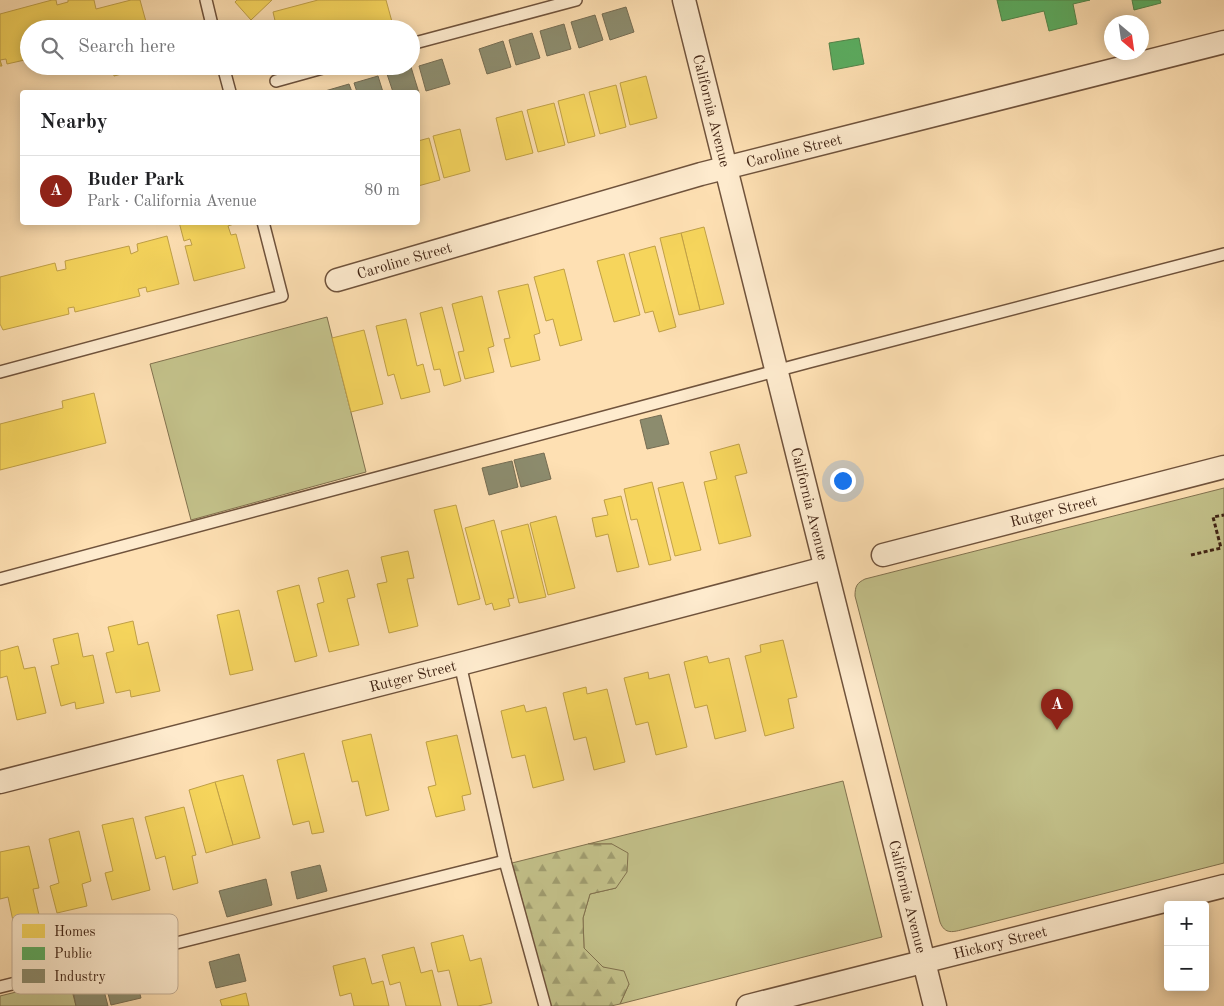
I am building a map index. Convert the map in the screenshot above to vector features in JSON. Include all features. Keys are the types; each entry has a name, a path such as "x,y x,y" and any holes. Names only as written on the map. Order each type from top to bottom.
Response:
{"street":[{"name":"California Avenue","path":"684,0 935,1006"},
{"name":"Caroline Street","path":"338,280 725,167 1224,42"},
{"name":"Rutger Street","path":"883,555 1224,466"},
{"name":"Rutger Street","path":"0,782 826,568"},
{"name":"Hickory Street","path":"748,1006 1224,886"}],"lane":[{"path":"206,0 211,20"},
{"path":"420,42 576,0"},
{"path":"225,75 229,90"},
{"path":"276,81 298,75"},
{"path":"0,372 282,296 264,225"},
{"path":"0,579 1224,254"},
{"path":"460,664 505,861 545,1006"},
{"path":"178,943 505,861"}],"path":[{"path":"1191,555 1221,548 1213,518 1224,515"}],"green space":[{"path":"327,317 366,472 191,520 150,364"},
{"path":"1224,488 1224,863 953,932 947,931 940,922 855,596 857,585 865,579"},
{"path":"843,781 882,937 620,1004 629,984 603,967 584,948 583,918 590,894 616,888 612,844 588,844"},
{"path":"588,844 612,844 628,853 627,872 616,888 590,894 583,918 584,948 603,967 624,971 629,984 620,1004 611,1006 551,1006 512,863"},
{"path":"12,993 73,994 76,1006 0,1006 0,996"}],"building: Homes":[{"path":"52,0 56,0 57,5 68,2 68,0 94,0 96,9 131,0 140,0 146,20 20,20 20,61 7,64 6,59 0,60 0,14"},
{"path":"237,0 272,0 251,20 235,2"},
{"path":"318,0 386,0 392,20 275,20 273,12"},
{"path":"646,76 657,118 630,125 620,83"},
{"path":"616,85 626,127 600,134 589,92"},
{"path":"584,94 595,136 568,143 558,101"},
{"path":"554,103 565,145 538,152 527,110"},
{"path":"522,111 533,153 506,160 496,118"},
{"path":"460,129 470,171 444,178 433,136"},
{"path":"429,138 440,180 420,185 420,140"},
{"path":"180,225 231,225 228,226 231,235 236,234 245,268 194,281 185,246 192,245 190,239 184,241"},
{"path":"704,227 724,304 700,310 681,233"},
{"path":"681,233 700,310 679,315 660,238"},
{"path":"167,236 179,284 147,292 146,287 138,289 140,296 75,312 74,307 68,308 69,314 3,330 0,324 0,277 55,263 57,271 66,269 65,261 129,246 131,254 138,251 137,244"},
{"path":"655,246 676,327 659,332 653,311 645,313 629,253"},
{"path":"624,254 640,315 614,322 597,261"},
{"path":"564,269 582,340 560,346 553,319 546,321 534,277"},
{"path":"528,284 540,333 534,335 540,360 511,367 504,339 510,338 498,291"},
{"path":"482,296 494,346 488,348 494,372 465,379 458,352 464,351 452,304"},
{"path":"442,307 461,381 444,386 440,369 434,370 420,313"},
{"path":"406,319 417,366 423,364 430,392 401,399 394,374 388,376 376,326"},
{"path":"364,330 383,404 351,412 332,338"},
{"path":"94,393 106,443 0,470 0,424 63,408 62,401"},
{"path":"739,444 747,473 735,476 751,536 719,544 704,482 717,479 710,452"},
{"path":"652,482 671,560 649,565 637,519 631,520 624,489"},
{"path":"683,482 701,550 675,556 658,488"},
{"path":"621,496 639,567 617,572 608,534 596,537 592,518 608,515 604,500"},
{"path":"456,505 480,599 458,605 434,510"},
{"path":"556,516 575,588 548,595 530,523"},
{"path":"494,520 514,598 508,599 510,606 494,610 492,603 486,605 465,528"},
{"path":"528,524 546,597 519,603 501,531"},
{"path":"408,551 414,578 407,579 418,626 389,633 377,584 387,582 381,557"},
{"path":"348,570 355,597 347,599 359,645 329,652 317,604 324,602 318,578"},
{"path":"299,585 317,656 295,662 277,591"},
{"path":"239,610 253,670 230,675 217,615"},
{"path":"133,621 138,645 148,642 160,691 131,697 130,690 116,693 106,653 114,651 108,627"},
{"path":"78,633 83,657 93,655 104,703 76,709 75,702 61,706 51,666 59,664 53,639"},
{"path":"783,640 797,697 788,699 794,728 765,736 745,656 761,652 760,645"},
{"path":"18,646 24,669 35,667 46,713 17,720 7,676 0,678 0,651"},
{"path":"707,656 709,663 729,658 746,731 715,739 707,705 695,708 684,662"},
{"path":"648,672 649,679 669,674 687,747 656,755 648,722 636,725 624,678"},
{"path":"586,687 587,694 607,689 625,762 594,770 586,737 574,740 563,693"},
{"path":"524,705 526,712 546,707 564,780 533,788 525,755 512,758 501,711"},
{"path":"371,734 389,810 366,816 358,781 352,782 342,741"},
{"path":"457,735 471,794 462,796 465,810 436,817 428,787 436,785 426,742"},
{"path":"304,753 324,832 312,834 309,821 293,825 277,760"},
{"path":"243,775 260,838 233,845 215,782"},
{"path":"215,782 233,845 206,853 189,790"},
{"path":"184,807 196,855 192,856 198,883 173,890 165,856 156,859 145,817"},
{"path":"133,818 150,890 112,900 105,873 113,871 102,825"},
{"path":"79,831 91,881 82,884 87,906 57,913 50,886 59,883 49,839"},
{"path":"29,846 39,888 33,889 39,914 12,914 12,916 8,897 0,899 0,852"},
{"path":"463,935 470,961 481,958 492,1003 478,1006 458,1006 449,970 438,972 431,943"},
{"path":"414,947 421,973 432,970 441,1006 406,1006 400,982 390,985 382,955"},
{"path":"365,958 372,984 383,981 389,1006 354,1006 351,993 340,996 333,966"},
{"path":"246,993 249,1006 222,1006 220,1000"}],"building: Public":[{"path":"997,0 1090,0 1073,4 1077,24 1049,31 1044,11 1002,21"},
{"path":"1132,0 1160,0 1161,3 1134,10"},
{"path":"859,38 864,64 833,70 829,43"}],"building: Industry":[{"path":"626,7 634,32 610,40 602,14"},
{"path":"595,15 603,40 579,48 571,22"},
{"path":"564,24 571,49 547,56 540,31"},
{"path":"532,33 540,58 516,65 509,40"},
{"path":"503,41 511,67 487,74 479,49"},
{"path":"442,59 450,84 426,91 420,66"},
{"path":"387,75 413,75 418,90 392,90"},
{"path":"378,76 382,90 356,90 354,83"},
{"path":"349,84 351,90 328,90"},
{"path":"661,415 669,444 647,449 640,420"},
{"path":"544,453 551,479 521,487 514,460"},
{"path":"512,461 518,487 489,495 482,468"},
{"path":"320,865 327,891 297,899 291,872"},
{"path":"266,879 272,905 227,917 219,891"},
{"path":"239,954 246,981 216,988 209,962"},
{"path":"74,994 105,994 108,1006 76,1006"},
{"path":"108,994 140,994 141,998 111,1005"}],"place":[{"name":"Buder Park","path":"1057,730"}]}
